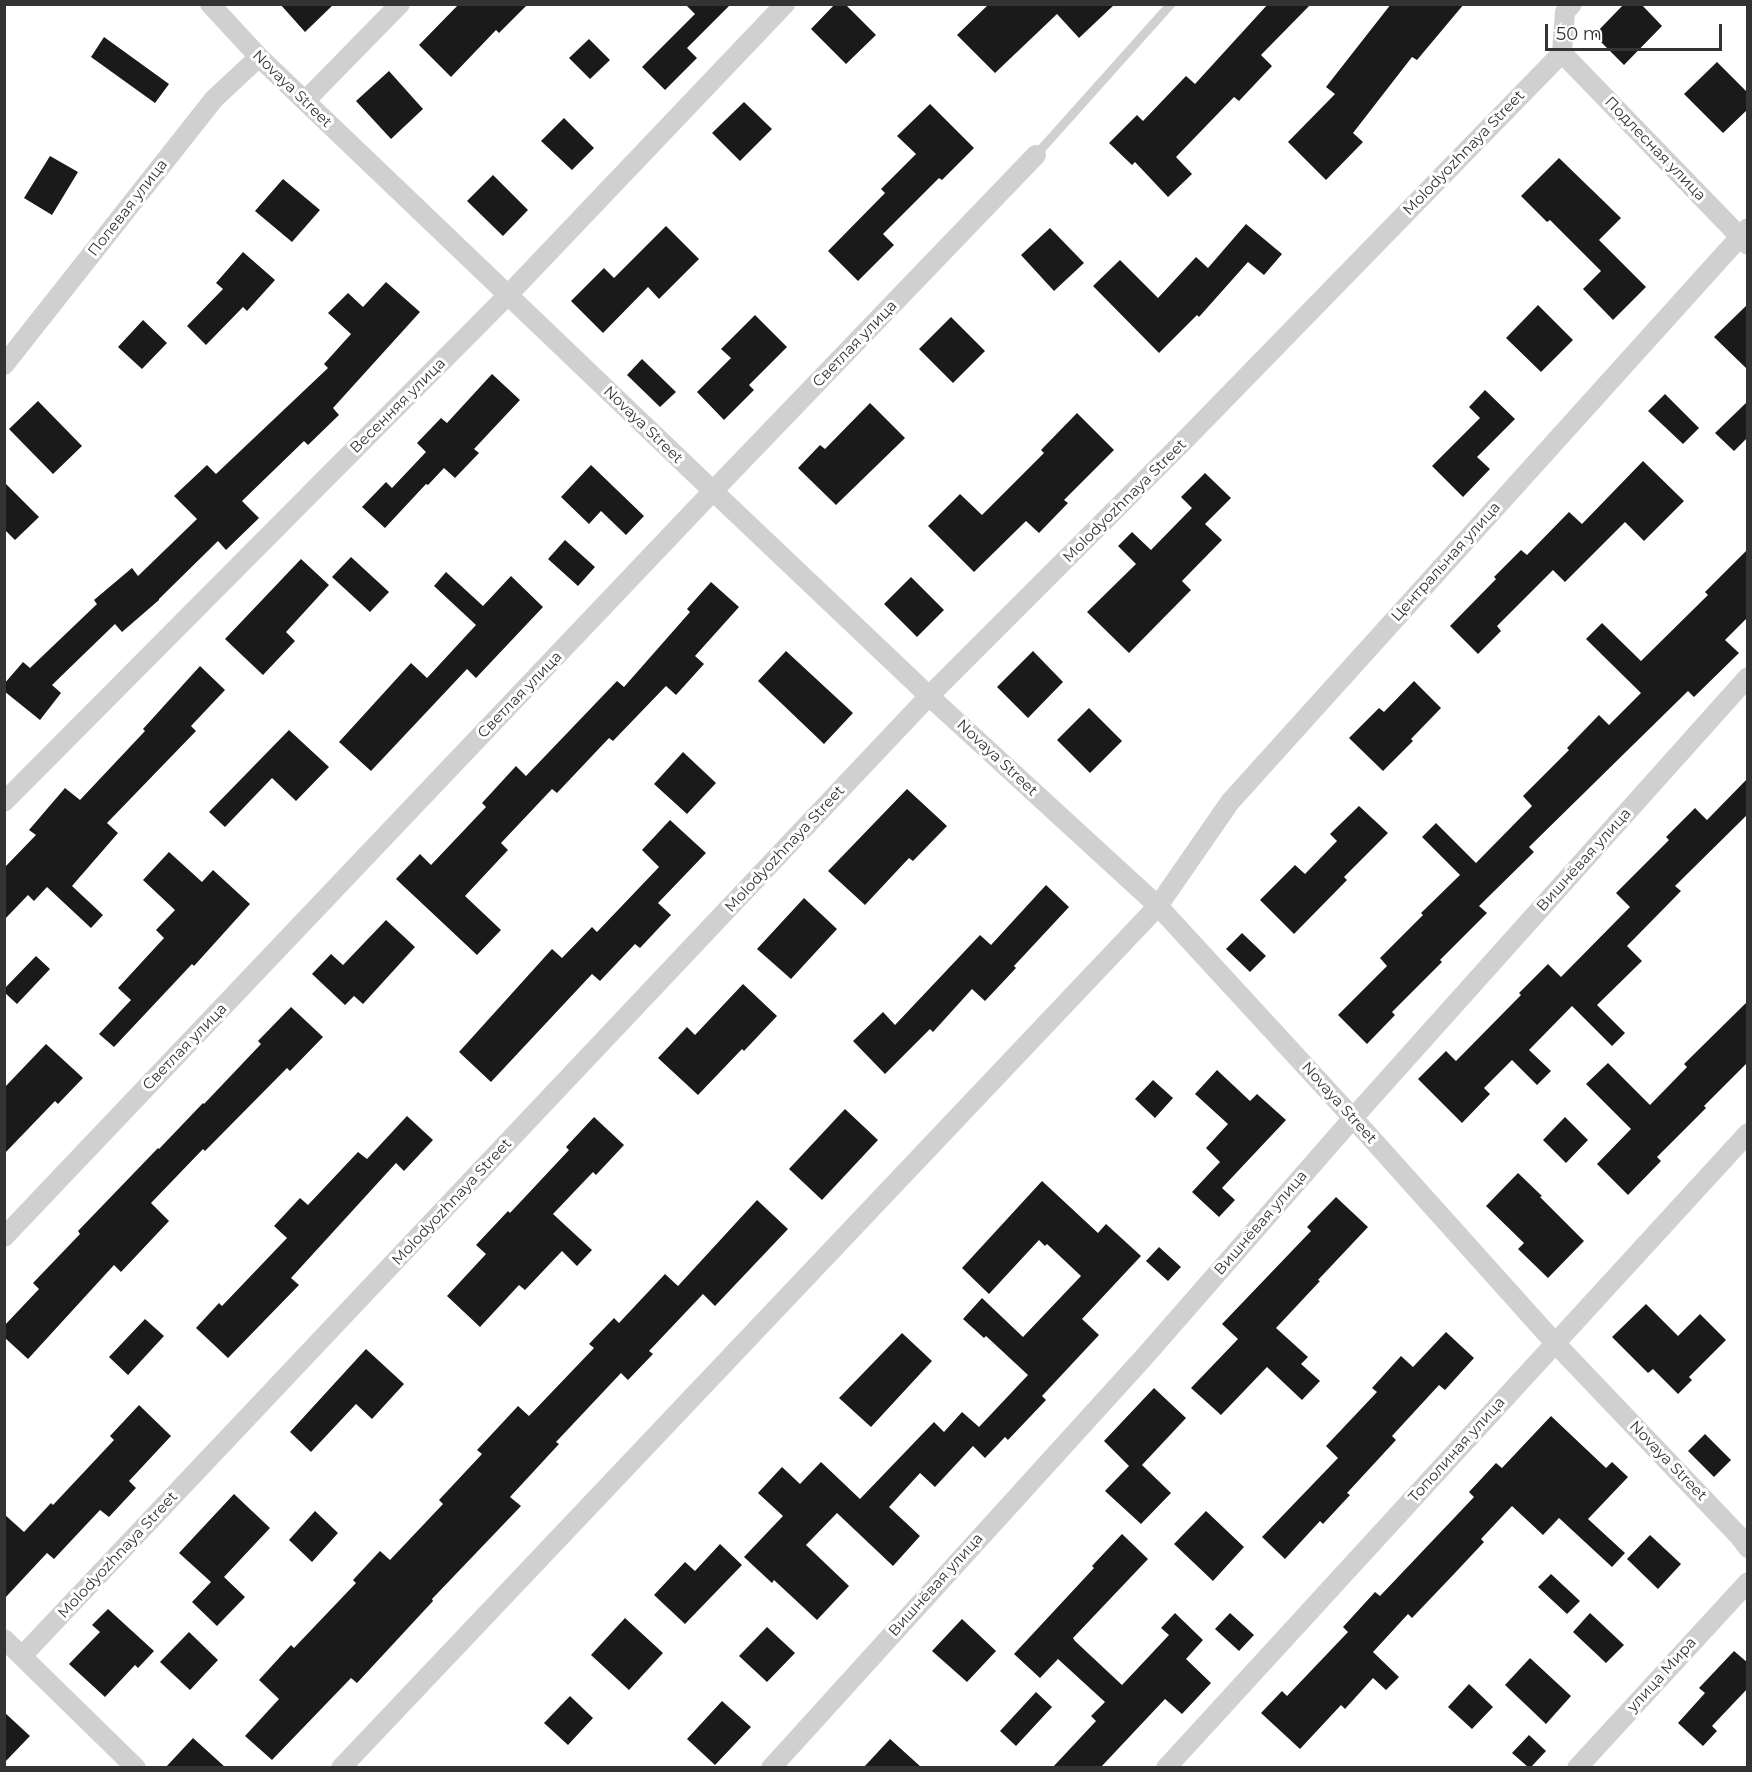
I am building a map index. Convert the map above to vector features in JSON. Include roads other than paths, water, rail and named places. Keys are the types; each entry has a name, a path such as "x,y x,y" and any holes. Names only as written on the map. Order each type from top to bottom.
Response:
{"street":[{"name":"Novaya Street","path":"210,4 259,57 507,296 929,696 1158,906 1555,1343 1745,1537"},
{"path":"305,101 400,4"},
{"name":"Весенняя улица","path":"4,802 507,296 785,4"},
{"path":"1562,53 1565,12 1572,4"},
{"name":"Подлесная улица","path":"1562,53 1745,237"},
{"name":"Molodyozhnaya Street","path":"22,1656 929,696 1180,445 1562,53"},
{"name":"Полевая улица","path":"4,365 214,99 259,57"},
{"name":"Светлая улица","path":"4,1237 1036,155"},
{"name":"Центральная улица","path":"341,1767 1158,906 1230,802 1745,237"},
{"name":"Вишнёвая улица","path":"771,1767 1146,1355 1353,1118 1748,677"},
{"name":"Тополиная улица","path":"1166,1767 1748,1133"},
{"name":"улица Мира","path":"1577,1767 1748,1582"},
{"path":"4,1639 136,1767"}],"lane":[{"path":"1036,155 1171,4"}]}
